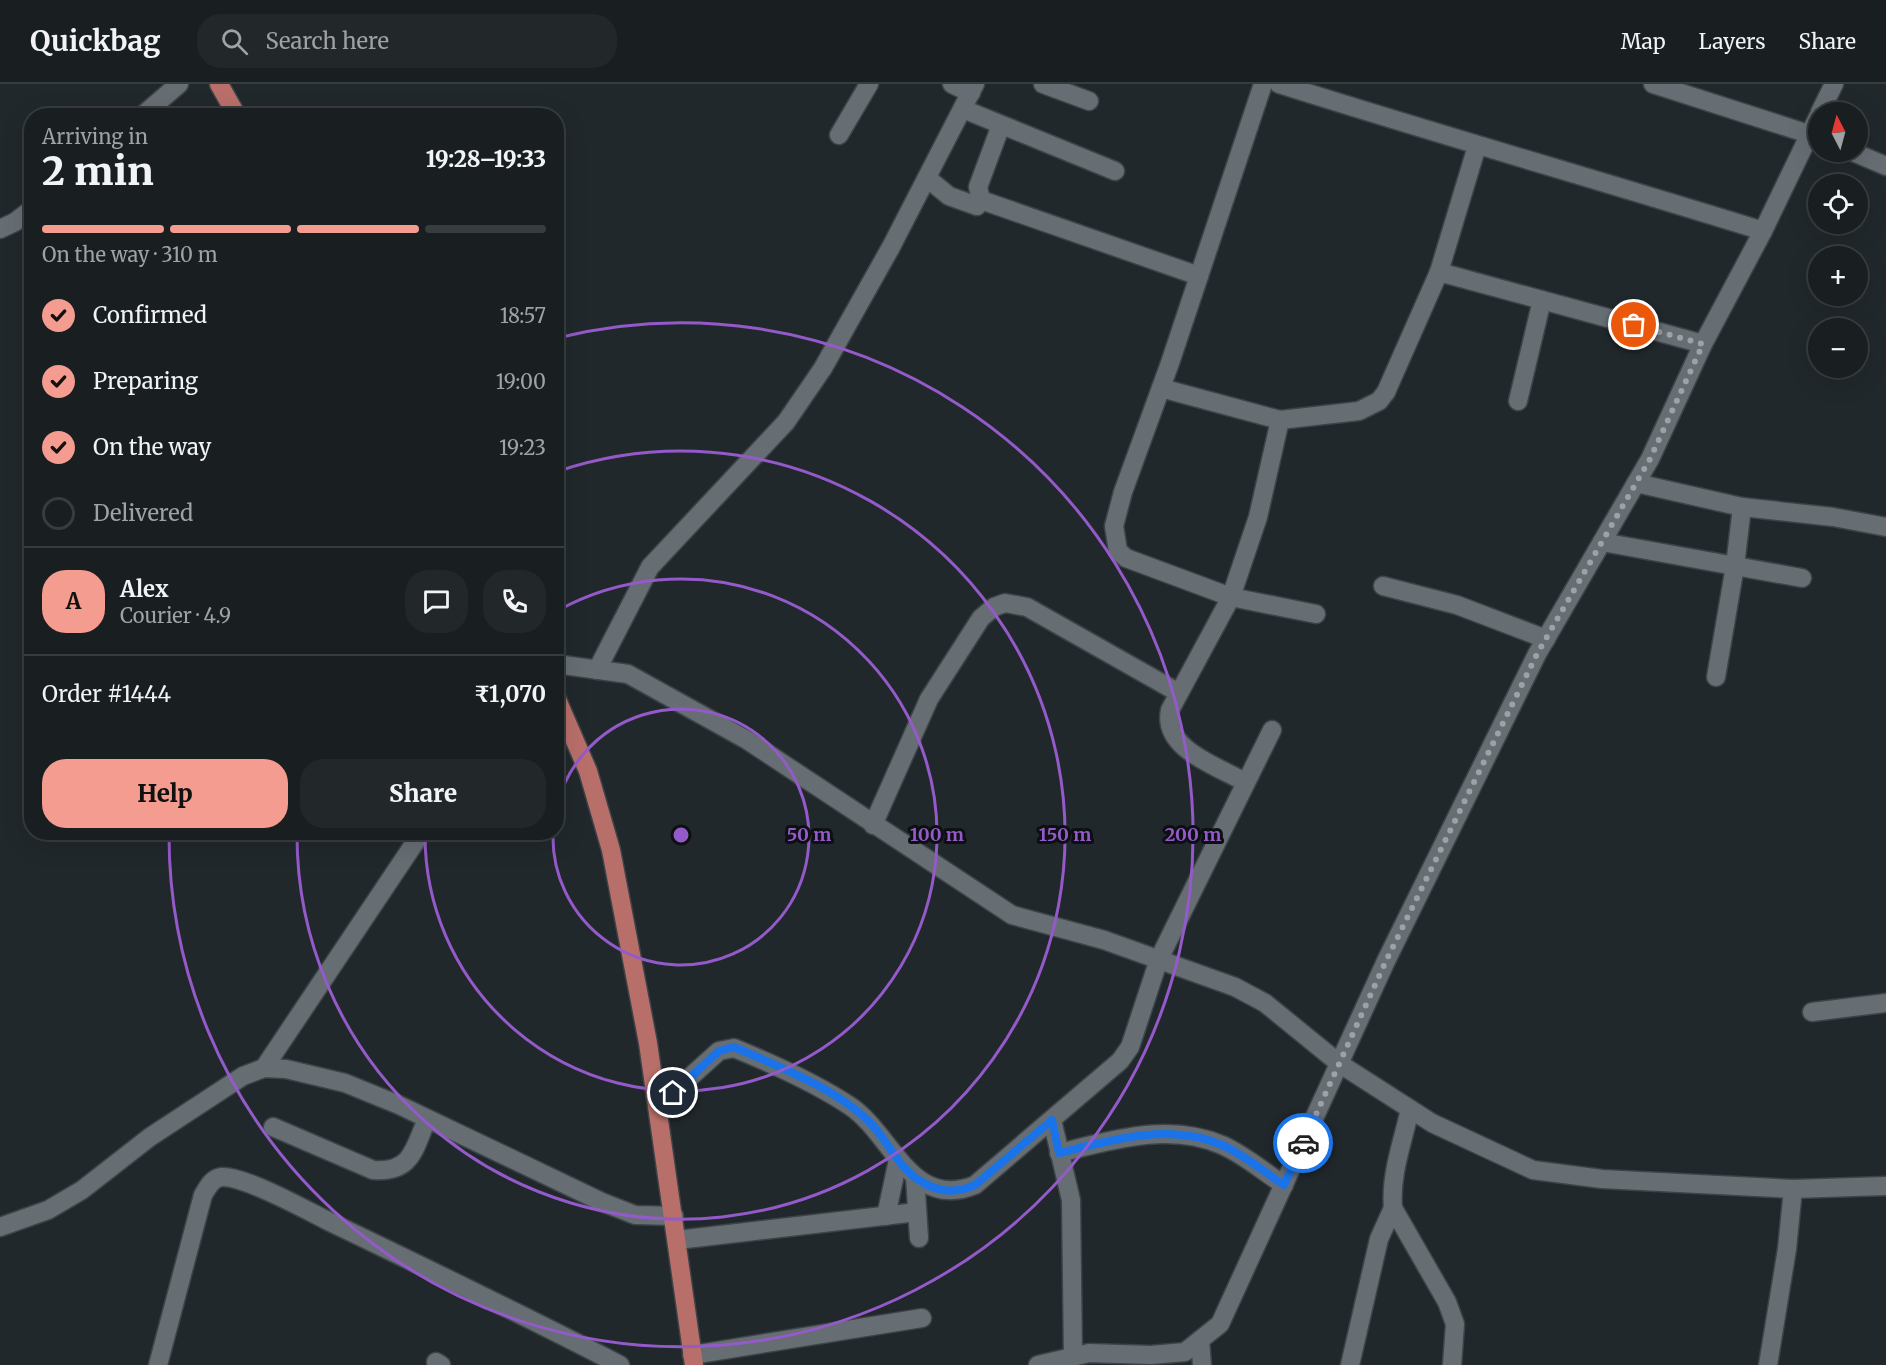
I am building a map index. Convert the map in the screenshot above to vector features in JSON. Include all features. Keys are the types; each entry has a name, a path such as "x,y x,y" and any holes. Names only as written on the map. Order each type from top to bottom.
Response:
{"main road":[{"path":"219,84 232,108"},
{"path":"564,716 588,771 611,850 648,1043 693,1360"}],"street":[{"path":"151,108 179,84"},
{"path":"839,135 869,84"},
{"path":"952,84 970,95 1001,125 1115,171"},
{"path":"1043,84 1089,101"},
{"path":"1263,84 1161,388 1123,492 1114,526 1118,551 1126,558 1231,597 1316,614"},
{"path":"1280,84 1477,146 1528,159 1763,231"},
{"path":"1653,84 1808,127"},
{"path":"1825,102 1834,84"},
{"path":"597,670 650,567 786,422 824,368 970,95"},
{"path":"1001,125 978,188 981,200 1199,276"},
{"path":"1038,1365 1089,1353 1151,1355 1185,1352 1220,1324 1386,961 1546,639 1636,483 1703,344 1808,143"},
{"path":"1161,388 1280,420 1359,411 1379,401 1386,392 1439,272 1477,146"},
{"path":"1868,158 1886,166"},
{"path":"927,178 949,196 977,206"},
{"path":"0,229 24,215"},
{"path":"1439,272 1703,344"},
{"path":"1518,400 1542,300"},
{"path":"1245,782 1192,753 1177,740 1169,728 1168,720 1179,693 1231,597 1258,517 1280,420"},
{"path":"1636,483 1742,507 1833,517 1886,527"},
{"path":"1716,677 1736,566 1742,507"},
{"path":"1602,542 1802,578"},
{"path":"1383,586 1457,605 1546,639"},
{"path":"873,825 929,699 981,618 994,607 1005,603 1027,607 1179,693"},
{"path":"564,664 628,674 747,740 1012,915 1104,940 1235,987 1265,1003 1340,1064 1432,1123 1533,1170 1602,1179 1793,1189 1886,1186"},
{"path":"657,1107 719,1051 734,1047 817,1087 852,1107 874,1127 898,1160 915,1177 949,1192 968,1188 1010,1158 1120,1061 1130,1047 1159,959 1272,730"},
{"path":"264,1068 417,840"},
{"path":"1812,1012 1886,1002"},
{"path":"0,1227 48,1210 74,1195 150,1137 243,1076 264,1068 286,1069 345,1083 427,1119 536,1173 635,1215 674,1216"},
{"path":"1410,1109 1395,1175 1392,1193 1393,1208 1447,1302 1455,1324 1452,1365"},
{"path":"273,1127 373,1170 387,1171 400,1168 411,1157 427,1119"},
{"path":"1052,1120 1071,1200 1073,1356"},
{"path":"1059,1153 1150,1133 1184,1134 1222,1145 1284,1185"},
{"path":"886,1216 898,1160"},
{"path":"158,1365 203,1195 214,1179 221,1177 234,1179 298,1206 501,1304 620,1365"},
{"path":"915,1177 919,1238"},
{"path":"1768,1365 1787,1249 1793,1189"},
{"path":"1350,1365 1379,1239 1393,1208"},
{"path":"677,1240 917,1212"},
{"path":"693,1360 922,1318"},
{"path":"1200,1340 1202,1365"}],"way so far":[{"path":"1303,1143 1386,961 1537,654 1650,459 1703,344 1634,325"}],"route":[{"path":"673,1093 719,1051 726,1047 734,1047 826,1091 852,1107 874,1127 909,1172 923,1183 949,1192 961,1191 975,1185 1010,1158 1052,1120 1059,1153 1150,1133 1184,1134 1222,1145 1284,1185 1303,1143"}]}
